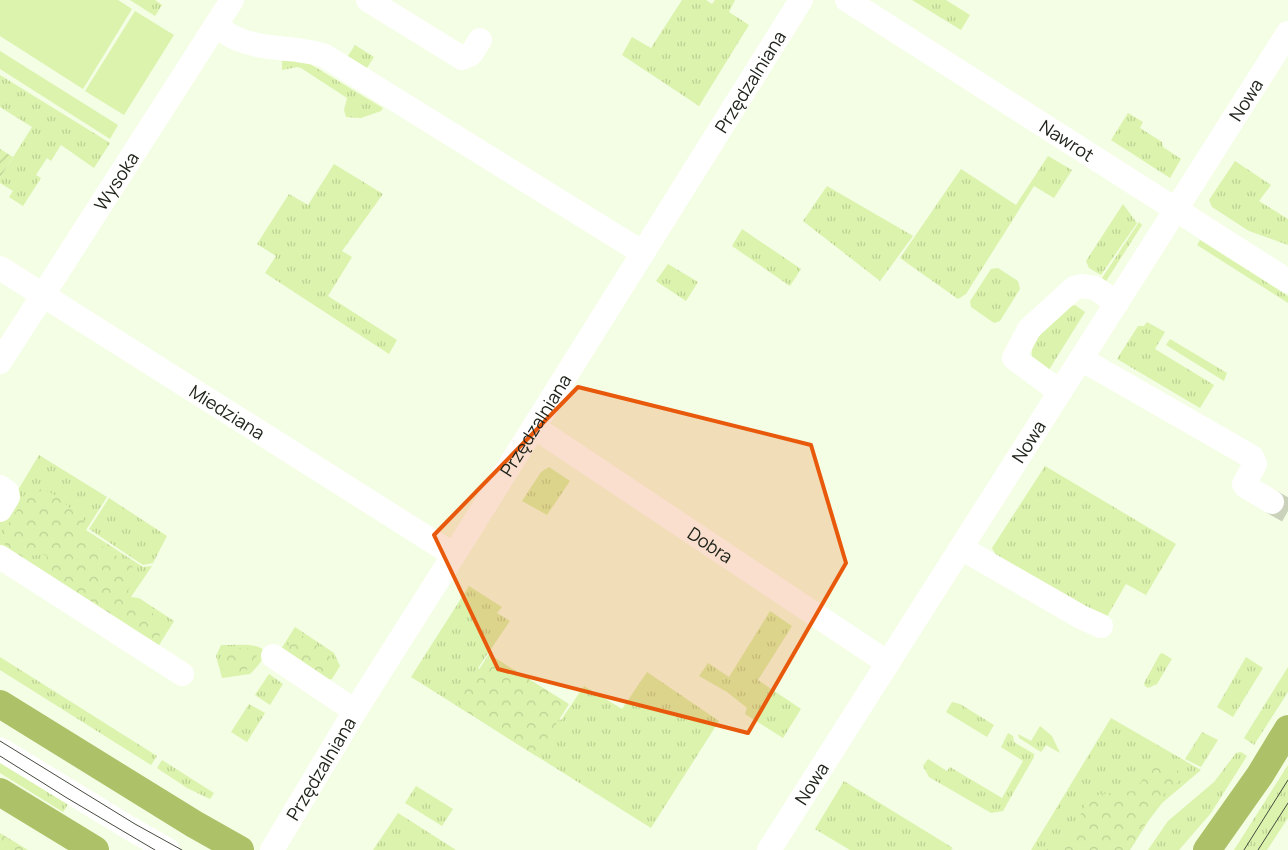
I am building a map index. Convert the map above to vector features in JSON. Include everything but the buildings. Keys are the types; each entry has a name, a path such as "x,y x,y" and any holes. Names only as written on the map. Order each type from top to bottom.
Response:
{"main road":[{"path":"0,704 194,824 240,850"},
{"path":"1207,850 1255,782 1288,729"},
{"path":"0,792 95,850"}],"street":[{"name":"Wysoka","path":"0,362 232,0"},
{"path":"368,0 462,58 471,54 480,40"},
{"name":"Przędzalniana","path":"272,850 355,711 801,0"},
{"name":"Nawrot","path":"847,0 1288,281"},
{"path":"216,26 240,40 262,46 313,52 326,56 643,253"},
{"name":"Nowa","path":"769,850 1288,33"},
{"name":"Miedziana","path":"0,268 454,555"},
{"path":"1060,392 1014,358 1029,329 1066,293 1080,286 1095,288 1117,303"},
{"path":"1081,359 1252,457 1255,464 1244,484 1272,502"},
{"name":"Dobra","path":"534,427 888,663"},
{"path":"0,487 7,492 8,497 0,510"},
{"path":"961,548 1081,617 1101,626"},
{"path":"0,557 182,674"},
{"path":"273,656 355,711"},
{"path":"0,749 108,816 168,850"}],"highlighted area":[{"path":"578,387 811,445 846,563 748,733 498,669 434,535"}],"green space":[{"path":"0,0 118,0 132,9 83,89 0,36"},
{"path":"130,0 155,0 162,5 155,16"},
{"path":"682,0 706,0 712,4 715,0 735,0 729,12 749,25 699,106 622,55 632,37 651,48"},
{"path":"912,0 946,0 970,15 961,30"},
{"path":"135,11 174,35 124,115 85,91"},
{"path":"355,45 374,57 363,74 344,62"},
{"path":"0,51 118,125 110,139 0,69"},
{"path":"298,59 305,61 383,108 381,111 361,118 346,117 344,110 347,98 301,68 282,70 282,61"},
{"path":"0,75 110,143 94,168 61,145 51,161 47,158 36,175 41,178 23,206 9,197 13,191 0,183 0,178 32,127 0,107"},
{"path":"1128,113 1143,122 1140,128 1162,142 1163,147 1181,159 1170,178 1111,140"},
{"path":"0,149 13,157 0,178"},
{"path":"1048,156 1072,170 1054,198 1034,186 966,294 958,299 900,258 961,169 1016,205"},
{"path":"1235,161 1271,185 1259,201 1288,219 1288,245 1249,231 1212,207 1209,200"},
{"path":"334,164 383,194 342,251 352,257 328,296 397,340 389,354 265,273 276,256 257,244 289,194 308,205"},
{"path":"827,186 913,236 880,281 803,221"},
{"path":"1123,204 1137,223 1101,275 1089,268 1086,261"},
{"path":"1139,222 1142,225 1103,286 1098,284"},
{"path":"742,229 801,269 790,286 732,246"},
{"path":"1200,240 1288,296 1288,303 1197,245"},
{"path":"668,264 698,282 686,301 656,281"},
{"path":"998,268 1018,281 1020,289 1000,321 994,323 971,307 970,301 991,269"},
{"path":"1075,305 1085,312 1047,373 1033,359 1034,346 1043,331 1067,307"},
{"path":"1147,322 1165,332 1155,349 1214,385 1200,408 1117,359 1138,326 1144,326"},
{"path":"1170,339 1227,373 1224,381 1166,345"},
{"path":"39,455 107,497 86,530 143,567 152,566 131,597 139,598 174,621 156,650 0,550 0,520"},
{"path":"1045,466 1176,544 1146,595 1126,584 1105,620 996,555 992,548"},
{"path":"549,467 570,481 547,515 522,501 541,472"},
{"path":"43,489 59,497 70,508 83,515 85,535 133,567 136,581 128,590 131,600 165,621 160,635 154,644 49,577 44,567 47,556 42,554 18,558 5,547 5,529 25,494"},
{"path":"109,498 167,536 153,563 143,565 89,529"},
{"path":"469,586 502,607 497,613 510,621 478,668 561,720 584,686 622,709 647,672 719,721 651,828 411,677"},
{"path":"770,611 792,626 758,680 801,709 783,738 745,714 747,708 727,692 699,676 708,663 729,677"},
{"path":"295,627 334,653 340,666 332,679 328,680 281,649"},
{"path":"297,632 329,654 331,659 329,670 324,674 314,671 288,654 289,642"},
{"path":"221,645 250,645 263,650 264,655 260,663 250,674 222,678 216,656"},
{"path":"228,647 252,649 258,654 246,671 224,673 219,660 223,651"},
{"path":"1162,653 1172,659 1157,684 1148,688 1144,683"},
{"path":"489,654 569,704 536,756 456,705"},
{"path":"0,657 157,756 151,765 0,670"},
{"path":"1246,657 1263,668 1233,717 1217,707"},
{"path":"1288,667 1288,692 1254,745 1244,738"},
{"path":"269,674 283,684 270,705 255,695"},
{"path":"952,702 960,704 994,725 987,737 946,712"},
{"path":"249,704 265,713 247,742 231,732"},
{"path":"1111,718 1201,770 1162,803 1130,850 1031,850"},
{"path":"1040,726 1052,736 1060,753 1046,745 1041,752 1019,738 1018,734 1031,741"},
{"path":"1202,732 1218,740 1201,767 1185,759"},
{"path":"1008,733 1013,736 1014,742 1034,754 1034,757 1003,811 991,813 929,777 923,766 928,759 947,771 950,767 1002,798 1023,761 1001,747"},
{"path":"1241,752 1247,756 1211,813 1179,850 1148,850 1168,821 1214,782 1236,753"},
{"path":"0,760 69,803 63,812 0,773"},
{"path":"162,760 214,793 210,799 187,788 157,768"},
{"path":"1173,764 1183,778 1164,794 1129,850 1046,850 1073,832 1086,802 1100,794 1135,791 1152,765"},
{"path":"1288,765 1288,818 1267,850 1234,850"},
{"path":"844,781 953,848 951,850 850,850 815,829"},
{"path":"416,786 453,809 442,826 405,803"},
{"path":"398,813 456,850 373,850"},
{"path":"0,833 28,850 0,850"}],"tunnel":[{"path":"1272,502 1288,511"}],"tram line":[{"path":"0,741 135,824 182,850"},
{"path":"0,756 155,850"},
{"path":"1244,850 1288,780"},
{"path":"1258,850 1288,803"}]}
